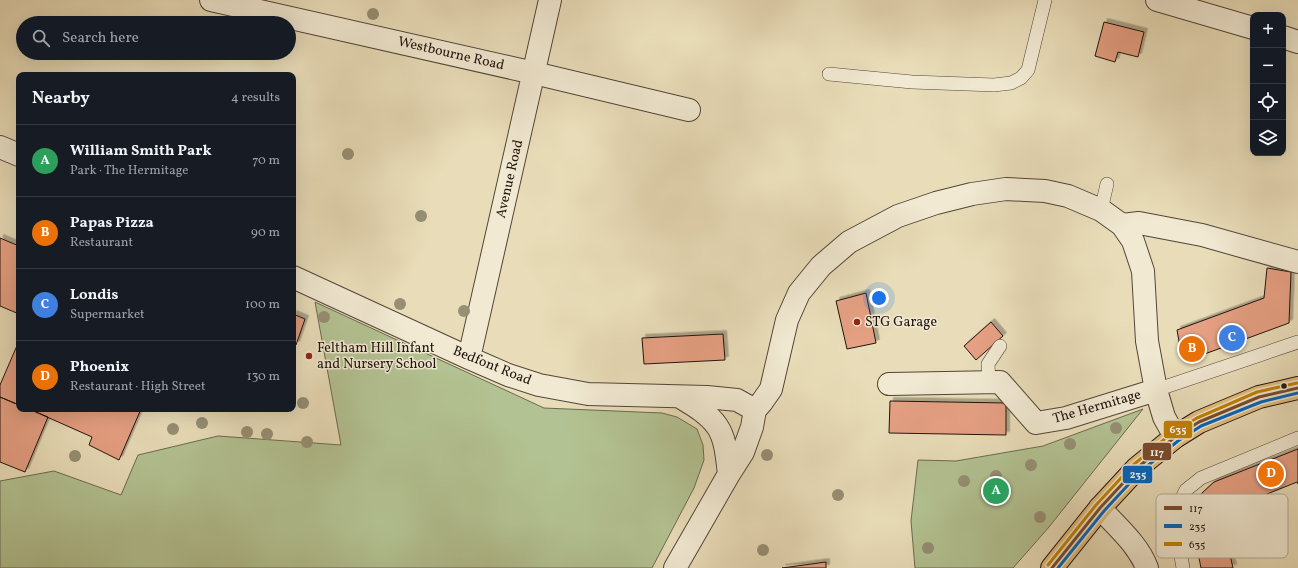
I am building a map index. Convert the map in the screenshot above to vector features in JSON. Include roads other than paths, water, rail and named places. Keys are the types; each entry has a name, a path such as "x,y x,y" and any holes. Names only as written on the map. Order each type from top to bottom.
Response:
{"main road":[{"path":"1052,568 1100,508 1137,468 1175,437 1199,422 1258,397 1297,393"}],"street":[{"name":"Westbourne Road","path":"211,0 282,16"},
{"name":"Avenue Road","path":"470,358 550,0"},
{"path":"1157,0 1250,27"},
{"name":"Westbourne Road","path":"296,19 689,110"},
{"path":"1286,38 1298,42"},
{"path":"0,147 16,155"},
{"path":"675,568 743,452 752,427 755,410 771,389 786,320 799,294 821,266 849,242 898,216 936,203 972,194 1006,189 1050,192 1068,196 1101,210 1122,224 1133,240 1143,271 1147,341 1156,390 1164,417 1175,437"},
{"path":"1122,224 1139,223 1202,235 1298,262"},
{"name":"Bedfont Road","path":"296,278 508,375 539,385 588,394 707,397 737,400 755,410"},
{"name":"The Hermitage","path":"889,384 1000,382 1036,423 1066,418 1156,390"},
{"path":"680,397 703,411 718,426 724,442 729,474"},
{"path":"1100,508 1134,546 1144,560 1147,568"}],"lane":[{"path":"829,74 912,82 994,85 1010,83 1021,78 1028,70 1045,0"},
{"path":"1101,210 1107,184"},
{"path":"1156,390 1298,342"},
{"path":"989,382 988,364 1000,346"},
{"path":"1184,494 1186,490 1201,478 1298,438"},
{"path":"1181,558 1183,568"}],"place":[{"name":"STG Garage","path":"857,322"},
{"name":"Londis","path":"1232,338"},
{"name":"Papas Pizza","path":"1192,349"},
{"name":"Feltham Hill Infant and Nursery School","path":"309,356"},
{"name":"Phoenix","path":"1271,474"},
{"name":"William Smith Park","path":"996,491"}]}
